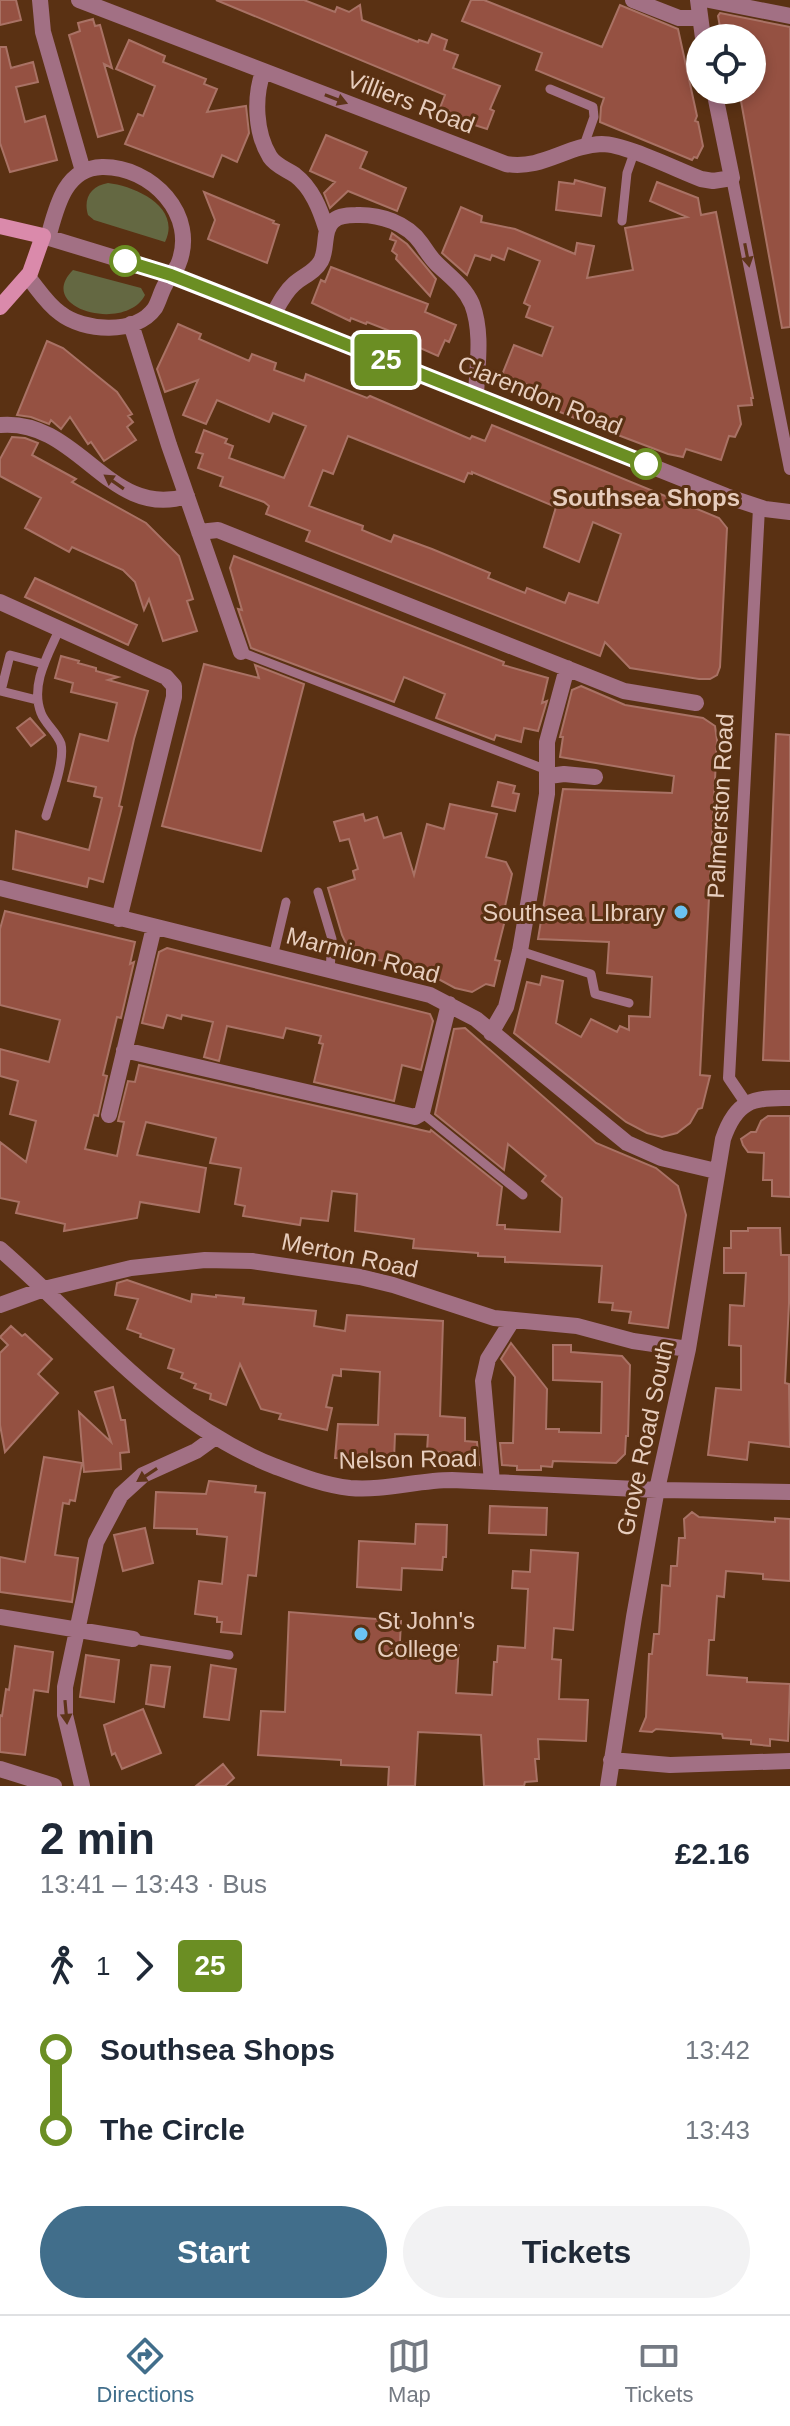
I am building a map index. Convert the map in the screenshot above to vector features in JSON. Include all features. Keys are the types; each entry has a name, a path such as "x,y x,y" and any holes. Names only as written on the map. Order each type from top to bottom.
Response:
{"main road":[{"name":"Clarendon Road","path":"0,226 45,237"},
{"path":"0,307 28,277 45,237"}],"street":[{"path":"40,0 43,32 83,171"},
{"name":"Villiers Road","path":"79,0 506,164 531,166 605,144 701,179 732,178"},
{"path":"633,0 679,18 699,18"},
{"path":"698,0 700,24"},
{"path":"709,0 790,16"},
{"path":"263,72 256,100 263,143 278,166 294,174 308,187 326,228 322,260 312,272 292,285 273,315"},
{"path":"717,104 790,469"},
{"path":"28,277 53,307 66,317 95,327 131,324 146,317 154,308 178,264 182,228 175,209 161,190 135,173 94,167 83,171 69,183 61,195 45,237"},
{"path":"326,228 338,218 351,215 388,219 420,240 438,266 457,281 470,301 476,319 476,396"},
{"name":"Clarendon Road","path":"45,237 171,275 759,508 790,512"},
{"path":"131,324 241,652"},
{"path":"0,425 18,425 47,433 117,485 147,500 164,502 187,496"},
{"name":"Palmerston Road","path":"744,1104 729,1078 759,508"},
{"path":"199,532 218,530 624,691 696,703"},
{"path":"0,602 166,677 174,686 174,697 119,919"},
{"path":"491,1033 506,1007 520,951 542,830 548,773 547,742 567,668"},
{"path":"548,773 595,777"},
{"name":"Marmion Road","path":"0,888 430,995 466,1012 627,1143 661,1158 716,1171"},
{"path":"109,1115 154,927"},
{"path":"124,1050 415,1117 422,1113 449,1004"},
{"path":"744,1104 762,1098 790,1098"},
{"name":"Grove Road South","path":"608,1786 634,1617 657,1490 688,1349 716,1171 727,1126 744,1104"},
{"name":"Nelson Road","path":"0,1249 146,1388 214,1438 308,1479 350,1488 375,1488 428,1480 657,1490 790,1492"},
{"name":"Merton Road","path":"0,1305 101,1274 157,1264 205,1260 252,1261 360,1277 478,1314 512,1321 577,1326 633,1341 688,1349"},
{"path":"492,1482 483,1381 488,1359 512,1321"},
{"path":"82,1786 65,1715 68,1661 96,1542 121,1495 143,1475 196,1451 214,1438"},
{"path":"0,1617 133,1639"},
{"path":"611,1760 670,1765 790,1761"},
{"path":"0,1769 54,1786"}],"lane":[{"path":"550,89 593,107 588,147"},
{"path":"622,221 627,173 634,153"},
{"path":"46,816 61,745 41,716 37,700 44,664 59,630"},
{"path":"241,652 548,773"},
{"path":"37,700 1,691 10,655 44,664"},
{"path":"318,892 332,939 330,971"},
{"path":"273,957 286,902"},
{"path":"520,951 591,974 595,994 629,1003"},
{"path":"422,1113 523,1195"},
{"path":"133,1639 229,1655"}],"green space":[{"path":"108,183 142,194 162,209 169,230 165,242 94,220 88,215 90,194"},
{"path":"73,270 141,288 145,295 135,306 120,313 87,311 65,296 64,284"}],"building":[{"path":"0,0 16,0 21,20 0,25"},
{"path":"216,0 304,0 335,12 337,7 349,12 360,5 362,20 418,42 428,43 432,34 447,40 444,50 458,55 453,68 500,86 490,109 494,111 487,129 446,116 449,111 440,108 445,95"},
{"path":"471,0 484,0 602,47 620,5 678,29 686,66 686,104 694,104 695,121 698,122 703,146 697,158 692,160 600,122 604,98 536,70 542,53 462,21"},
{"path":"720,13 790,27 790,327 782,328 742,104 766,104 766,24 719,24"},
{"path":"93,19 95,26 100,25 112,68 104,64 123,130 98,137 69,35 80,31 78,23"},
{"path":"129,40 165,56 163,62 206,79 204,84 217,89 207,112 246,106 249,133 237,162 222,155 213,177 125,144 138,114 143,116 155,86 116,69"},
{"path":"0,47 6,47 11,68 33,62 38,82 16,87 25,122 45,116 57,160 10,172 0,143"},
{"path":"326,135 367,152 360,168 406,188 397,211 348,191 330,208 324,193 335,182 310,171"},
{"path":"575,180 605,188 601,216 556,210 559,182 574,184"},
{"path":"657,182 698,198 701,215 716,212 753,398 752,405 738,406 741,424 735,437 729,436 721,460 686,449 683,457 668,454 594,426 555,410 560,397 502,375 514,345 542,356 553,327 526,317 530,306 524,303 540,261 508,248 504,260 492,255 490,260 475,255 467,275 442,253 461,207 482,216 481,222 515,229 575,254 577,243 594,246 587,278 633,270 625,228 687,217 650,201"},
{"path":"204,192 279,225 267,263 208,239 215,220"},
{"path":"392,233 407,244 436,279 430,296 396,259 397,255 392,251 396,241 390,239"},
{"path":"331,267 428,304 425,312 456,325 449,342 445,340 438,356 411,344 413,340 367,322 351,318 350,321 312,303 321,280 325,282"},
{"path":"178,324 201,334 199,339 249,361 252,354 276,363 274,370 304,381 306,374 367,398 370,396 470,439 472,436 485,441 492,425 719,518 727,528 720,667 717,675 699,679 630,668 605,642 600,656 306,541 310,531 266,514 269,506 264,502 220,486 223,477 198,468 203,454 196,452 204,430 227,439 225,443 233,446 229,458 284,478 306,426 273,413 269,422 217,400 206,424 183,415 198,380 165,392 157,369","holes":["348,436 464,482 468,473 472,472 556,507 544,547 579,562 593,522 621,534 598,603 569,593 565,603 527,588 525,593 488,578 490,573 432,549 394,535 391,542 362,530 363,526 309,506 323,470 333,474"]},
{"path":"47,341 63,348 117,392 132,414 128,416 133,422 127,427 136,440 104,461 70,417 61,429 51,420 49,424 17,415"},
{"path":"12,437 38,443 32,455 76,479 72,482 146,523 179,556 193,599 187,601 197,631 163,641 149,599 144,610 135,582 123,570 72,547 69,552 25,528 41,498 0,476 0,459"},
{"path":"234,556 504,662 503,665 548,678 542,703 547,701 538,731 524,728 521,742 496,735 494,740 436,718 445,694 404,677 394,702 251,648 238,609 242,610 230,568"},
{"path":"35,578 137,625 128,645 25,597"},
{"path":"61,656 118,677 108,680 148,691 134,739 119,806 122,807 103,882 89,878 87,887 13,869 16,831 89,850 102,798 94,796 96,787 68,781 80,734 108,741 117,703 71,692 73,683 55,678"},
{"path":"204,664 259,678 255,665 304,684 261,851 162,826"},
{"path":"581,686 625,705 703,718 715,726 717,740 700,1075 710,1076 702,1108 677,1133 662,1137 626,1122 514,1033 527,982 540,985 542,976 563,981 556,1023 581,1037 591,1019 617,1032 620,1026 629,1030 629,1016 650,1017 652,977 607,973 609,942 538,939 563,789 672,793 674,776 560,757 563,737 560,737 572,690"},
{"path":"30,718 45,735 31,746 17,728"},
{"path":"776,734 790,735 790,1061 763,1060"},
{"path":"498,782 515,786 513,793 519,794 515,811 492,806"},
{"path":"450,804 497,814 486,857 506,862 512,874 504,911 507,912 495,960 500,961 494,986 486,984 472,992 455,988 431,975 351,954 328,888 355,879 353,871 358,869 349,839 340,841 334,822 363,814 365,821 377,817 384,838 401,833 414,875 427,824 444,829"},
{"path":"5,911 135,942 130,964 134,962 121,1018 117,1017 103,1075 107,1076 98,1116 94,1115 85,1149 117,1156 124,1122 118,1121 128,1081 135,1082 139,1065 431,1130 502,1187 497,1225 505,1225 505,1229 560,1232 562,1198 542,1181 546,1176 508,1144 504,1170 435,1114 454,1029 465,1028 596,1143 656,1168 678,1186 686,1215 668,1328 629,1323 631,1312 612,1310 613,1303 599,1302 602,1266 505,1262 505,1257 413,1248 414,1239 355,1231 357,1194 332,1191 328,1221 301,1218 300,1225 243,1216 245,1206 235,1204 241,1168 210,1163 216,1138 146,1122 137,1155 206,1168 199,1212 140,1202 137,1218 64,1231 65,1224 16,1213 19,1202 0,1198 0,1142 26,1162 36,1121 10,1114 18,1081 0,1076 0,1049 49,1062 60,1020 0,1005 0,929"},
{"path":"167,948 430,1014 433,1021 421,1070 402,1065 394,1101 314,1082 323,1044 319,1043 321,1036 286,1028 283,1038 227,1026 219,1061 204,1057 213,1022 167,1015 163,1028 142,1023 159,952"},
{"path":"768,1116 790,1116 790,1197 772,1196 772,1180 763,1180 764,1153 748,1152 741,1139 756,1132 761,1121"},
{"path":"748,1228 780,1228 781,1255 789,1255 785,1383 789,1384 790,1447 749,1442 747,1460 708,1455 716,1388 741,1390 741,1346 729,1345 730,1305 744,1306 746,1273 724,1273 724,1248 731,1248 731,1231 748,1231"},
{"path":"127,1280 191,1302 192,1294 216,1295 244,1298 243,1304 316,1311 314,1326 345,1331 347,1315 443,1321 440,1416 465,1418 465,1441 477,1442 479,1465 466,1465 466,1459 441,1458 441,1452 427,1451 428,1435 395,1434 394,1460 335,1458 338,1424 378,1425 380,1372 341,1369 341,1376 333,1375 326,1407 332,1408 327,1430 279,1419 281,1414 261,1409 240,1364 226,1405 210,1399 211,1394 194,1388 196,1384 181,1378 183,1373 168,1368 174,1349 127,1329 138,1299 115,1295 117,1283"},
{"path":"11,1326 22,1336 25,1334 52,1359 38,1374 58,1393 5,1452 0,1425 0,1353 8,1345 0,1337"},
{"path":"511,1343 547,1389 546,1429 559,1429 559,1432 601,1433 602,1382 553,1380 553,1345 571,1345 571,1352 622,1356 630,1365 628,1436 625,1454 616,1463 553,1461 552,1467 541,1466 541,1470 517,1470 517,1466 502,1465 500,1443 513,1443 515,1377 501,1359"},
{"path":"113,1387 121,1420 125,1420 129,1452 120,1453 121,1469 84,1472 79,1412 111,1442 95,1392"},
{"path":"44,1457 82,1463 75,1501 63,1503 55,1555 78,1558 72,1602 0,1592 0,1557 25,1562"},
{"path":"209,1481 256,1486 255,1492 265,1493 256,1576 248,1575 241,1634 221,1632 222,1622 217,1622 217,1617 195,1614 199,1581 222,1584 227,1537 197,1534 197,1529 154,1528 156,1492 206,1494"},
{"path":"490,1506 547,1508 546,1535 489,1533"},
{"path":"692,1512 699,1517 775,1522 775,1518 790,1519 790,1581 763,1579 763,1574 726,1571 724,1597 717,1596 714,1640 709,1640 707,1675 747,1678 747,1682 790,1684 788,1741 770,1739 770,1746 751,1744 751,1740 723,1738 722,1734 656,1729 652,1732 640,1731 646,1717 649,1654 652,1654 654,1634 659,1634 662,1585 670,1586 671,1566 677,1566 679,1538 685,1538 684,1519"},
{"path":"416,1524 447,1525 446,1557 443,1557 442,1570 402,1568 401,1590 357,1587 359,1541 415,1544"},
{"path":"145,1528 153,1563 123,1571 114,1535"},
{"path":"531,1550 578,1553 573,1630 554,1628 552,1659 561,1660 559,1699 588,1700 586,1741 538,1739 539,1759 535,1759 537,1781 525,1782 524,1786 484,1786 481,1735 418,1732 415,1786 388,1786 389,1767 341,1765 341,1760 258,1755 261,1711 285,1712 289,1612 401,1621 400,1641 403,1643 459,1645 456,1693 492,1695 498,1646 525,1648 528,1589 512,1588 513,1571 530,1572"},
{"path":"15,1646 53,1652 48,1692 34,1690 25,1755 0,1752 0,1715 6,1689 9,1690"},
{"path":"86,1655 119,1660 114,1702 80,1697"},
{"path":"151,1665 170,1667 164,1707 146,1704"},
{"path":"211,1665 236,1669 229,1720 204,1717"},
{"path":"143,1709 161,1753 122,1769 115,1753 112,1755 104,1725"},
{"path":"223,1764 234,1778 225,1786 196,1786"}],"bus line":[{"name":"25","path":"125,261 171,275 646,464"}],"place":[{"name":"Southsea Shops","path":"646,464"},
{"name":"Southsea LIbrary","path":"681,912"},
{"name":"St John's College","path":"361,1634"}]}
